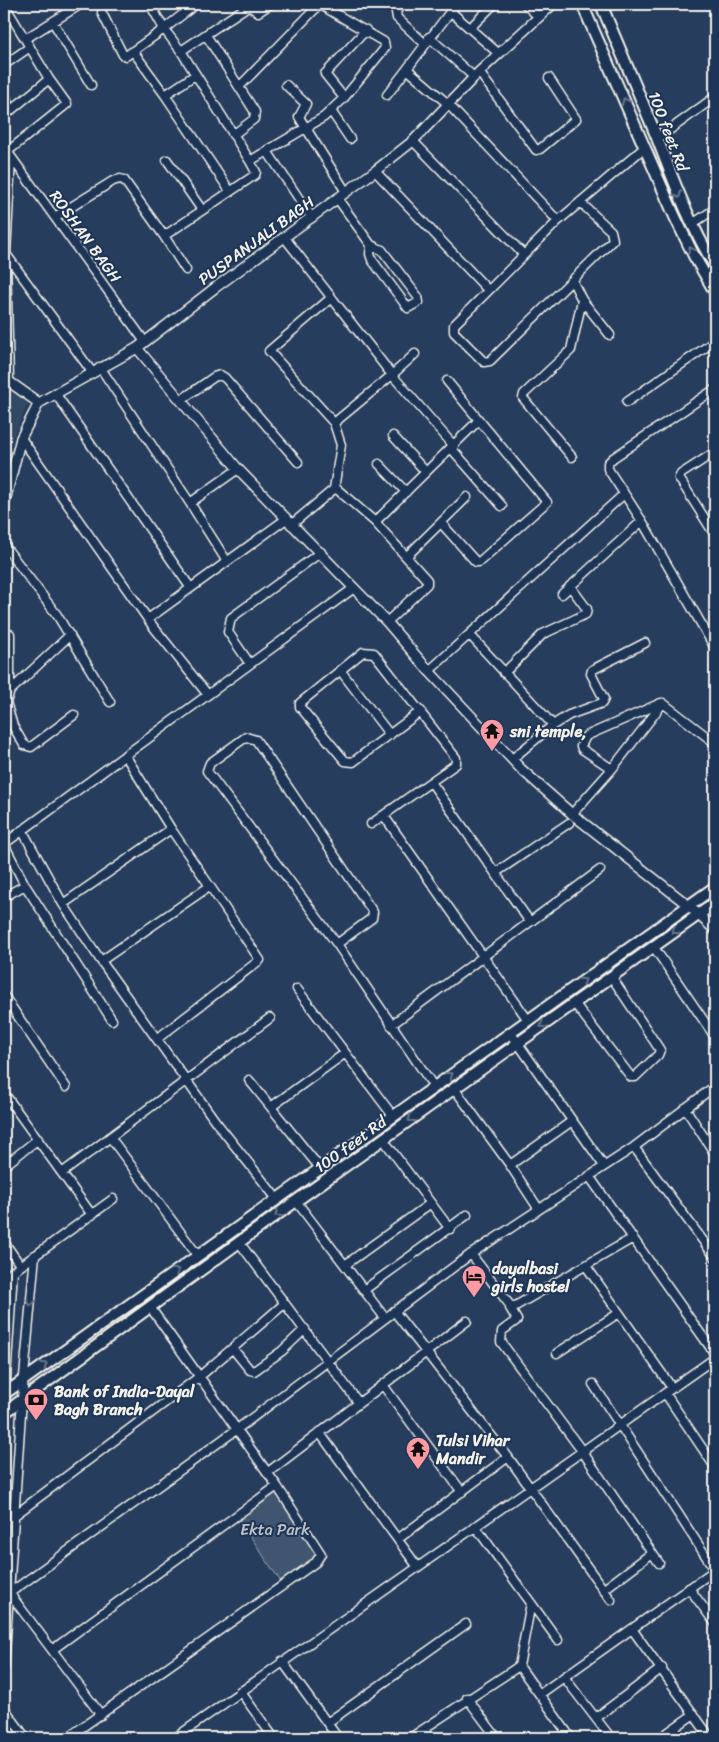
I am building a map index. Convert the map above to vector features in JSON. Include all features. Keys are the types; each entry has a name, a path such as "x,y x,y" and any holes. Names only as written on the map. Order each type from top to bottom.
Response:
{"main road":[{"path":"582,4 679,226 715,292"},
{"name":"100 feet Rd","path":"601,4 657,139 671,179 691,222 715,266"},
{"path":"679,226 691,222"},
{"path":"5,1393 715,887"},
{"name":"100 feet Rd","path":"4,1412 296,1201 715,903"}],"street":[{"path":"4,4 67,106 7,153 5,255 7,380 39,403 21,438 4,505"},
{"path":"25,39 81,4"},
{"path":"150,4 164,29 181,51 234,135 256,174 164,236"},
{"path":"102,13 123,55 126,56 196,4"},
{"path":"181,51 247,5 260,12 271,4"},
{"path":"239,87 319,4 366,30 384,42 386,47 331,111 307,128 250,161"},
{"path":"402,4 396,12 397,18 477,74 536,150 540,149 576,119 549,78"},
{"path":"387,95 456,4"},
{"path":"470,28 494,4"},
{"path":"525,4 539,16"},
{"name":"PUSPANJALI BAGH","path":"39,403 137,348 413,141 498,53 553,4"},
{"path":"450,11 498,53"},
{"path":"53,22 91,85"},
{"path":"344,98 325,74 366,30"},
{"path":"206,35 256,116 234,135"},
{"path":"4,65 30,47"},
{"path":"133,51 230,191"},
{"path":"407,69 448,104 558,221"},
{"path":"165,95 195,75"},
{"path":"6,114 49,79"},
{"path":"286,84 306,104 299,116 346,192"},
{"path":"4,85 6,114"},
{"path":"657,139 715,97"},
{"path":"331,111 350,139"},
{"path":"413,141 524,255"},
{"path":"580,202 611,231 614,237 486,363 453,330 454,325 558,221 580,202 645,147"},
{"path":"268,151 312,218"},
{"name":"ROSHAN BAGH","path":"7,153 145,342"},
{"path":"167,160 202,210"},
{"path":"374,171 488,290"},
{"path":"55,217 113,180 124,180 186,270"},
{"path":"337,198 371,245 382,250 418,297 419,302 412,308 408,308 372,260 370,254 371,245"},
{"path":"691,222 715,209"},
{"path":"285,238 392,375 502,506"},
{"path":"5,255 96,370 190,503 226,560"},
{"path":"572,280 582,300 610,336"},
{"path":"331,298 269,350 334,423 341,445 334,489"},
{"path":"572,457 523,398 524,394 571,350 582,300"},
{"path":"627,402 715,340"},
{"path":"137,348 238,469 321,552 387,622 429,672 570,819 689,906 715,930"},
{"path":"334,423 415,354"},
{"path":"181,400 214,377 220,375 225,378 298,462"},
{"path":"441,523 476,562 479,562 548,502 447,380"},
{"path":"715,389 608,463 608,469 642,521 715,648"},
{"path":"55,393 190,587"},
{"path":"374,522 479,420"},
{"path":"393,436 426,472"},
{"path":"21,438 148,618 208,695"},
{"path":"715,452 681,474 679,478 715,535"},
{"path":"379,464 406,492"},
{"path":"190,503 238,469"},
{"path":"148,618 226,560 289,522 334,489 338,490 374,522 425,575 427,584 387,622"},
{"path":"429,672 624,494"},
{"path":"407,556 468,497"},
{"path":"562,594 642,521"},
{"path":"4,544 70,635 110,702"},
{"path":"250,664 228,632 231,618 321,552"},
{"path":"504,673 543,634 586,614 587,609 570,586"},
{"path":"112,1020 25,885 4,843 8,842 354,588"},
{"path":"10,634 10,691"},
{"path":"470,634 552,725"},
{"path":"70,635 10,691 5,700 13,726 28,747 31,747 74,715"},
{"path":"512,759 552,725 569,715 602,703 604,699 591,674 592,670 646,643"},
{"path":"372,824 457,761 421,711 374,653 363,652 302,699 300,707 345,761 349,763 421,711"},
{"path":"340,670 390,735"},
{"path":"663,702 712,740 715,730"},
{"path":"495,873 570,819 612,769 663,702"},
{"path":"612,769 582,749 581,746 586,736 663,702"},
{"path":"337,944 372,918 373,912 256,740 246,737 210,763 207,771 337,944 434,1087"},
{"path":"125,755 171,829 260,960 158,1038"},
{"path":"431,782 530,922"},
{"path":"384,816 528,1020"},
{"path":"63,904 171,829"},
{"path":"22,830 63,904 101,961 158,1038 216,1122 278,1199"},
{"path":"391,1025 600,870"},
{"path":"4,897 25,885"},
{"path":"101,961 210,886"},
{"path":"653,946 715,1037"},
{"path":"575,1004 631,1077 635,1076 658,1055 660,1050 611,976"},
{"path":"296,989 344,1054 394,1116"},
{"path":"4,996 66,1087"},
{"path":"62,1173 270,1018"},
{"path":"510,1032 604,1166"},
{"path":"271,1107 344,1054"},
{"path":"249,1080 320,1168"},
{"path":"7,1595 330,1361 471,1254 538,1208 634,1147 715,1086"},
{"path":"454,1088 510,1165 538,1208"},
{"path":"4,1095 92,1215"},
{"path":"685,1108 715,1154"},
{"path":"510,1165 572,1121"},
{"path":"110,1138 198,1256"},
{"path":"383,1139 450,1229"},
{"path":"4,1166 38,1140"},
{"path":"634,1147 715,1257"},
{"path":"175,1738 715,1356 589,1176"},
{"path":"4,1278 113,1199"},
{"path":"296,1201 385,1318"},
{"path":"345,1265 431,1203"},
{"path":"364,1290 450,1229 466,1215"},
{"path":"510,1308 633,1238"},
{"path":"4,1242 20,1265"},
{"path":"239,1242 284,1304 330,1361 358,1402"},
{"path":"4,1668 7,1595 35,1254"},
{"path":"471,1254 517,1320 502,1331 500,1342 582,1451 659,1563"},
{"path":"586,1266 619,1313 715,1467"},
{"path":"4,1412 14,1270"},
{"path":"15,1515 199,1377 284,1304"},
{"path":"68,1738 319,1558 321,1554 319,1548 277,1486 150,1307"},
{"path":"394,1311 424,1352 508,1457 611,1600"},
{"path":"557,1353 619,1313"},
{"path":"267,1473 466,1320"},
{"path":"233,1349 250,1370 254,1372 282,1351 305,1329"},
{"path":"540,1694 715,1570 593,1384"},
{"path":"383,1385 462,1492"},
{"path":"319,1432 417,1566"},
{"path":"398,1539 508,1457"},
{"path":"52,1650 277,1486"},
{"path":"475,1526 558,1640"},
{"path":"603,1590 652,1553"},
{"path":"689,1588 715,1623"},
{"path":"7,1595 52,1650 101,1715"},
{"path":"410,1738 519,1666 531,1603"},
{"path":"327,1723 466,1624"},
{"path":"632,1629 708,1733"},
{"path":"282,1662 338,1738"},
{"path":"519,1666 571,1738"},
{"path":"596,1718 662,1668"},
{"path":"564,1677 611,1738"},
{"path":"240,1691 274,1738"},
{"path":"468,1698 496,1738"},
{"path":"4,1708 26,1738"},
{"path":"660,1738 694,1714"},
{"path":"424,1729 430,1738"}],"shaded area":[{"path":"4,379 29,401 6,453 4,452"}],"green space":[{"name":"Ekta Park","path":"277,1486 321,1554 283,1585 236,1515"}],"place":[{"name":"sni temple,","path":"492,752"},
{"name":"dayalbasi girls hostel","path":"474,1298"},
{"name":"Bank of India-Dayal Bagh Branch","path":"36,1421"},
{"name":"Tulsi Vihar Mandir","path":"418,1470"}]}
